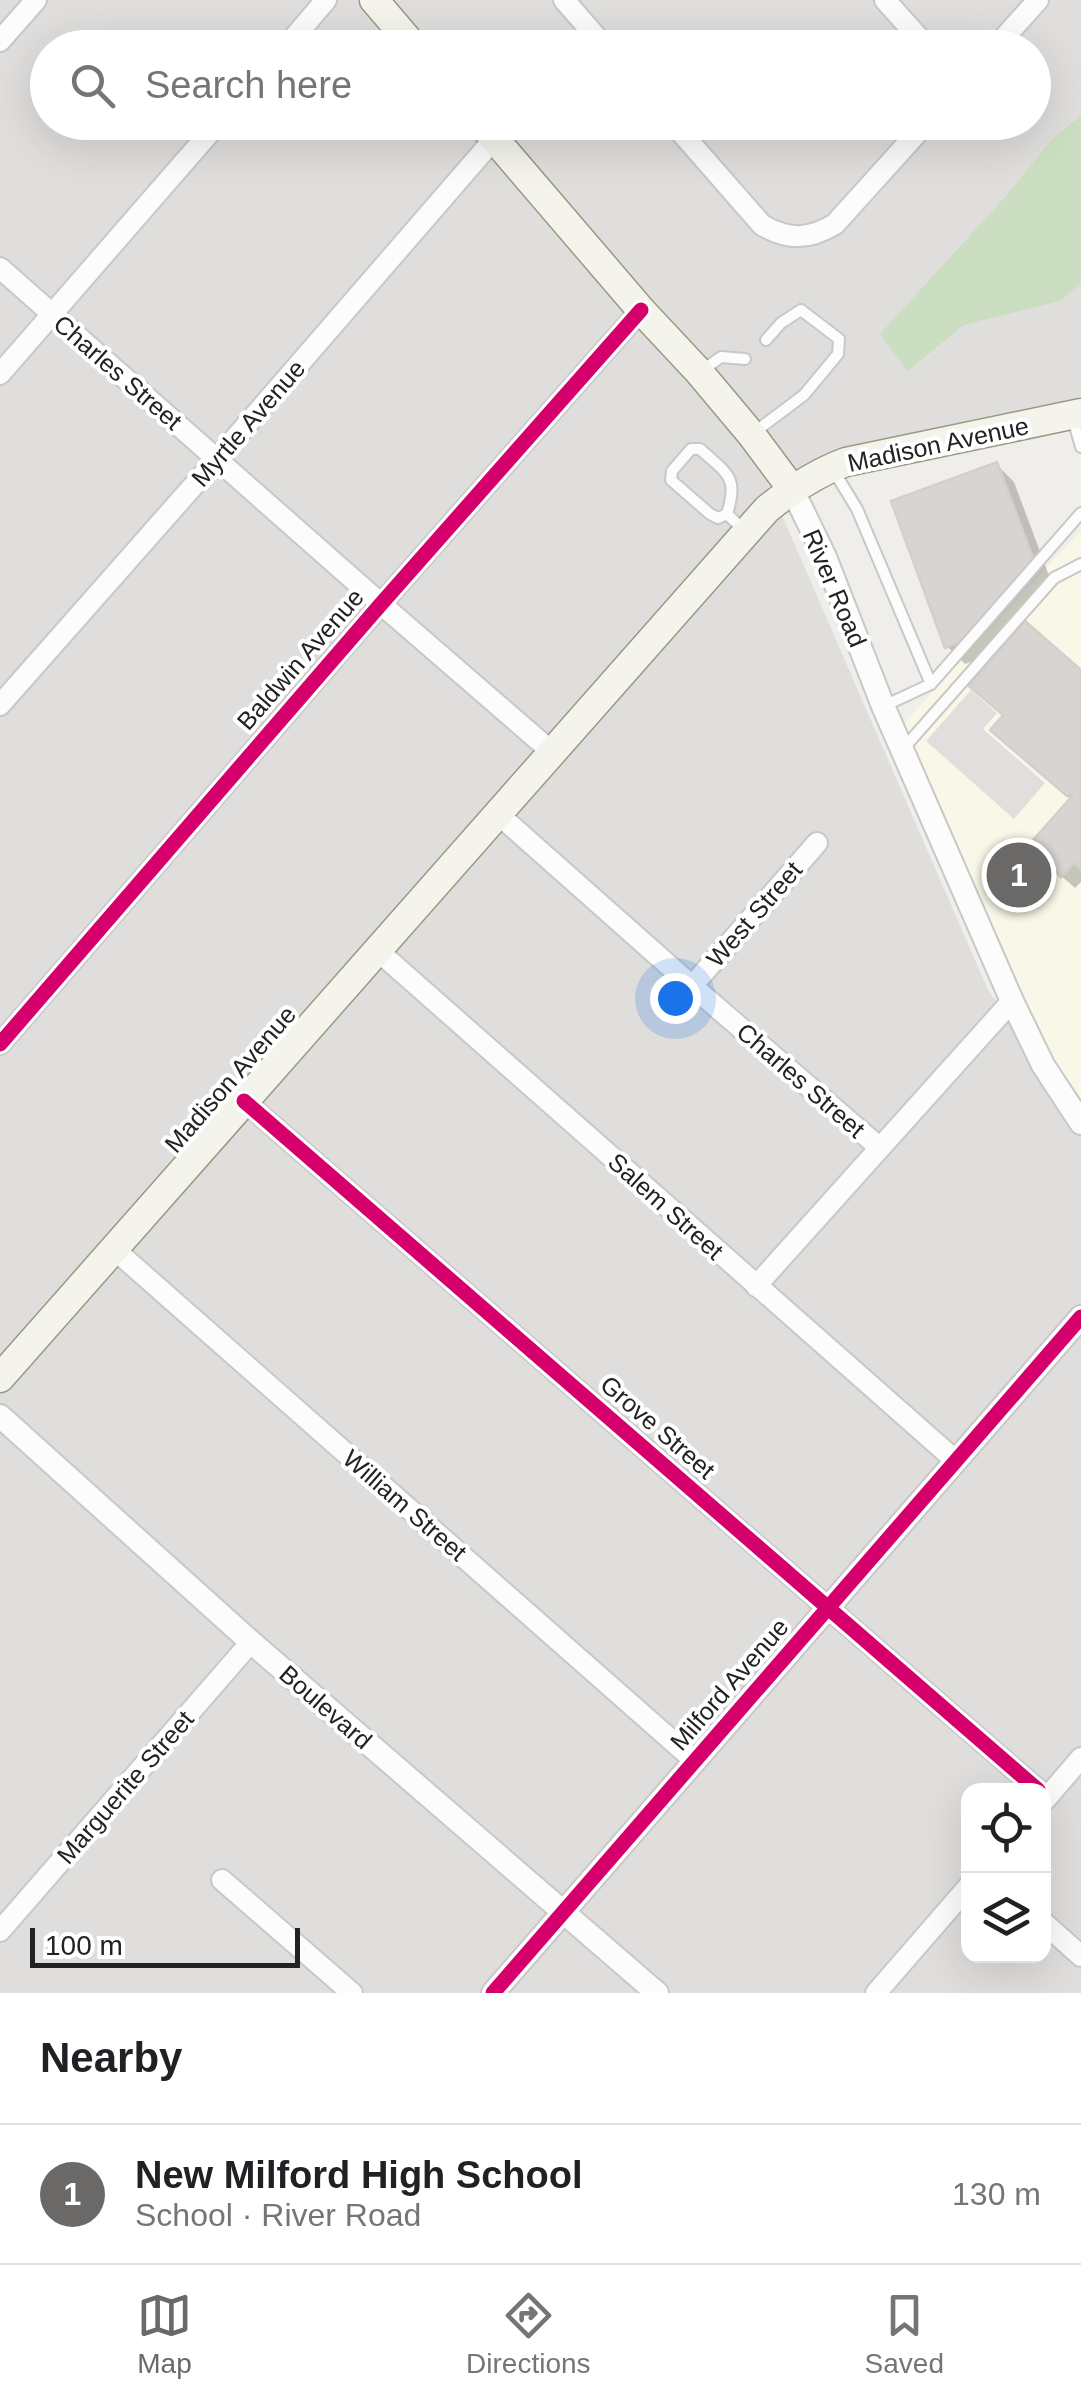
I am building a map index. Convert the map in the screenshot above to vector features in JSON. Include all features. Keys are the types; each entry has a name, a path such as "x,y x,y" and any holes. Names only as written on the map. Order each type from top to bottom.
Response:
{"main road":[{"path":"374,0 400,30"},
{"name":"River Road","path":"506,140 641,310 751,434 792,489"},
{"name":"Madison Avenue","path":"0,1378 552,752 736,523 846,462 1077,414"}],"street":[{"path":"0,41 36,0"},
{"path":"300,30 326,0"},
{"path":"564,0 589,30"},
{"path":"885,0 912,30"},
{"path":"1011,30 1038,0"},
{"path":"0,374 203,140"},
{"name":"Myrtle Avenue","path":"0,705 217,460 486,140"},
{"path":"688,140 762,225 791,237 807,237 835,224 911,140"},
{"name":"Charles Street","path":"0,268 552,752"},
{"name":"Baldwin Avenue","path":"0,1044 641,310"},
{"name":"River Road","path":"792,489 825,557 883,706 1012,1001 1043,1065 1080,1118"},
{"name":"Charles Street","path":"498,814 880,1148"},
{"name":"West Street","path":"692,986 817,842"},
{"name":"Salem Street","path":"377,950 956,1462"},
{"path":"756,1286 1012,1001"},
{"name":"Grove Street","path":"244,1100 1028,1783"},
{"name":"William Street","path":"114,1250 696,1761"},
{"name":"Milford Avenue","path":"493,1993 1081,1318"},
{"name":"Boulevard","path":"0,1416 251,1642 657,1993"},
{"name":"Marguerite Street","path":"0,1931 251,1642"},
{"path":"1051,1788 1081,1758"},
{"path":"222,1880 352,1993"},
{"path":"876,1993 961,1895"},
{"path":"1051,1929 1081,1956"}],"lane":[{"path":"751,434 804,394 838,354 839,339 801,310 766,340"},
{"path":"699,372 721,357 745,358"},
{"path":"1077,414 1081,447"},
{"path":"691,449 700,449 730,479 736,523 710,514 671,480 672,471 691,449"},
{"path":"832,467 857,509 931,684"},
{"path":"883,706 931,684 1081,513"},
{"path":"902,749 1054,578 1081,564"}],"shaded area":[{"path":"0,0 1081,0 1081,115 1051,140 1005,197 909,372 964,325 1061,301 1081,283 1081,417 823,459 768,483 988,990 1081,1125 1081,1993 0,1993"},
{"path":"1081,530 1081,1123 895,733"},
{"path":"971,690 997,713 983,729 1045,783 1014,819 926,741"}],"green space":[{"path":"1081,115 1081,283 1061,301 964,325 908,372 880,334 1005,197 1051,140"}],"building":[{"path":"997,462 1035,563 965,640 945,648 891,501"},
{"path":"1025,621 1081,670 1081,869 1074,863 1061,877 1027,847 1073,795 1067,796 990,730 1003,715 969,686"}],"cycle path":[{"path":"0,1044 641,310"},
{"path":"244,1101 1030,1783"},
{"path":"493,1993 1081,1317"}],"place":[{"name":"New Milford High School","path":"1019,875"}]}
